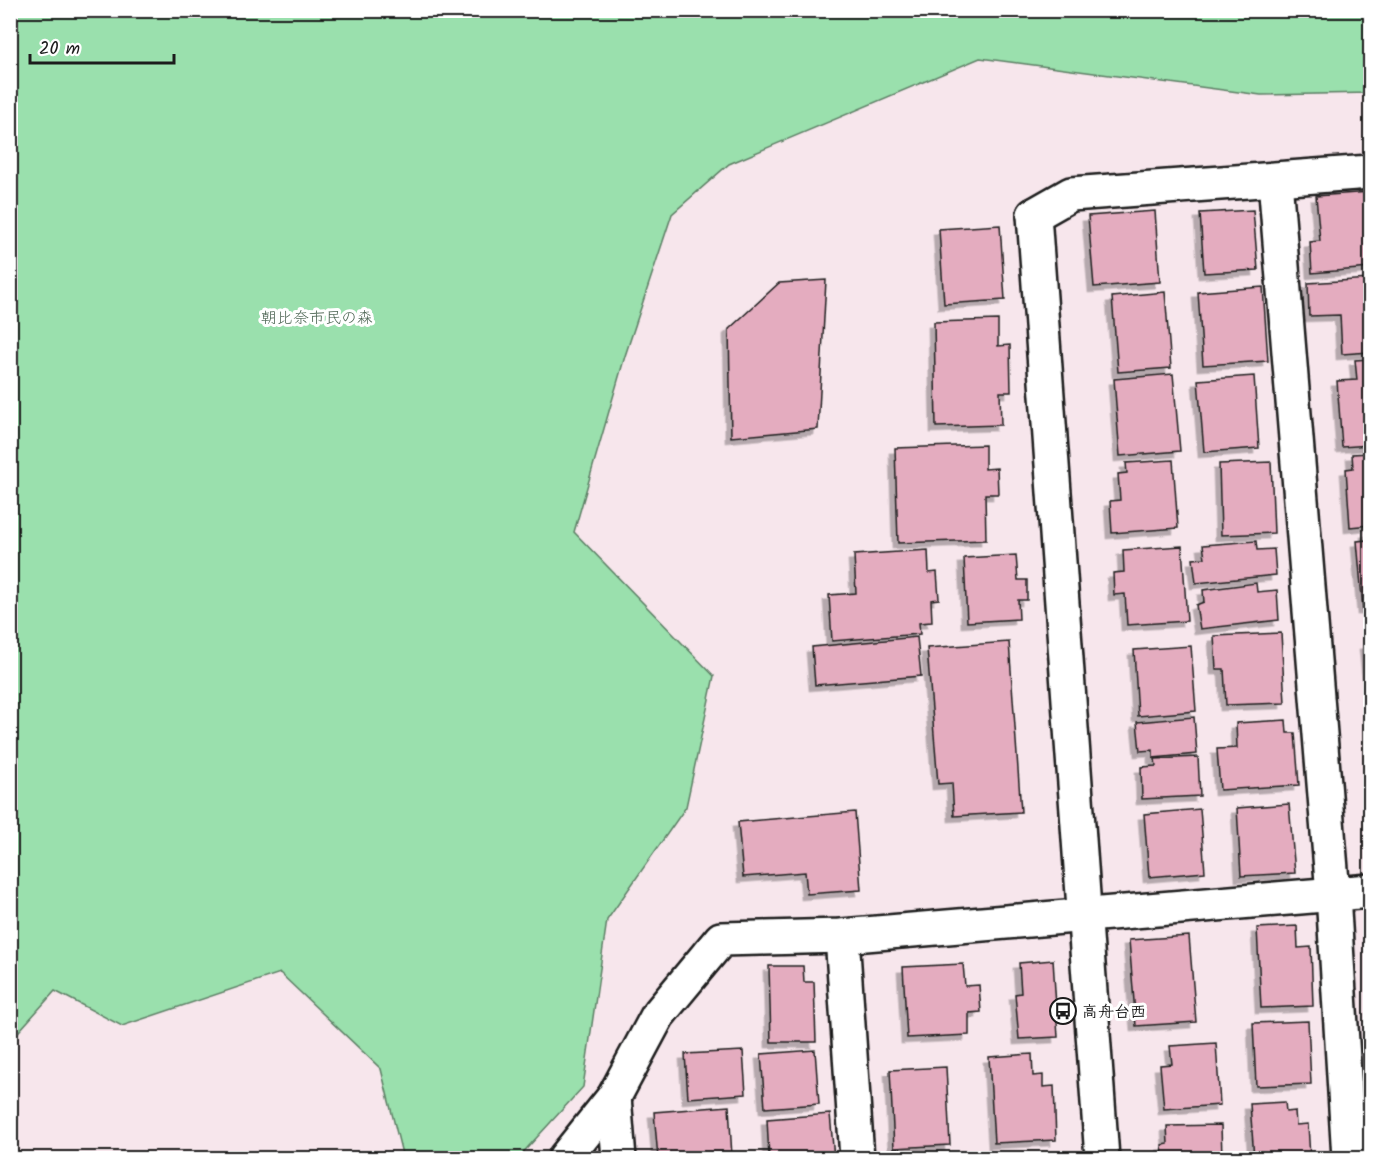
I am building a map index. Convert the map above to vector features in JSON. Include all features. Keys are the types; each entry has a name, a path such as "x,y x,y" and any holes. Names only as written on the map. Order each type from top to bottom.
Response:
{"street":[{"path":"1102,1158 1034,215 1071,194 1371,172"},
{"path":"1275,180 1334,894 1349,1158"},
{"path":"565,1158 614,1097 658,1015 721,939 842,936 1371,891"},
{"path":"842,936 858,1158"},
{"path":"614,1097 619,1158"}],"green space":[{"name":"朝比奈市民の森","path":"11,10 1370,11 1370,93 1261,95 980,58 729,164 672,214 625,356 574,532 714,676 686,807 607,920 583,1087 518,1158 403,1158 381,1069 280,973 122,1026 55,991 11,1040"}],"building":[{"path":"1370,192 1370,268 1312,273 1310,242 1320,241 1316,196"},
{"path":"1253,210 1258,270 1204,273 1200,213"},
{"path":"1155,211 1160,282 1094,287 1088,216"},
{"path":"1000,225 1005,300 944,304 939,229"},
{"path":"1370,279 1370,352 1342,354 1340,315 1309,316 1308,283"},
{"path":"826,280 818,429 731,437 729,329 779,283"},
{"path":"1263,287 1268,361 1203,365 1198,292"},
{"path":"1165,292 1171,368 1118,372 1112,297"},
{"path":"998,320 998,346 1010,345 1011,392 1000,392 1001,425 936,427 934,322"},
{"path":"1370,359 1370,445 1342,447 1337,381 1357,380 1355,360"},
{"path":"1173,374 1180,451 1120,456 1114,379"},
{"path":"1254,376 1259,448 1204,452 1198,380"},
{"path":"985,445 985,469 997,468 998,494 985,494 986,540 898,543 895,448"},
{"path":"1370,453 1370,525 1350,527 1346,469 1353,468 1352,454"},
{"path":"1173,460 1178,528 1112,533 1110,501 1120,500 1118,474 1127,473 1126,463"},
{"path":"1271,462 1274,533 1221,535 1219,464"},
{"path":"1370,531 1370,609 1363,609 1357,541 1367,540 1366,532"},
{"path":"1256,541 1257,550 1274,549 1276,575 1196,583 1193,559 1205,558 1203,545"},
{"path":"1182,546 1187,621 1127,625 1125,594 1114,595 1113,573 1124,572 1123,550"},
{"path":"928,550 929,573 937,572 939,599 931,600 932,622 919,623 920,634 832,641 829,595 856,593 854,555"},
{"path":"1016,555 1018,580 1027,580 1027,600 1018,600 1019,619 967,622 964,558"},
{"path":"1256,583 1257,592 1277,590 1279,620 1200,629 1196,605 1204,602 1203,590"},
{"path":"1281,633 1285,703 1226,705 1224,669 1216,669 1214,636"},
{"path":"917,637 921,676 815,685 812,647"},
{"path":"1009,642 1021,812 954,816 952,783 938,784 927,648"},
{"path":"1370,643 1370,693 1365,644"},
{"path":"1191,646 1196,711 1138,716 1134,650"},
{"path":"1194,717 1197,754 1153,758 1153,750 1140,751 1137,722"},
{"path":"1286,720 1287,733 1295,733 1299,785 1220,790 1217,749 1237,748 1236,723"},
{"path":"1198,757 1200,796 1142,799 1141,767 1156,766 1155,759"},
{"path":"1289,804 1295,873 1241,876 1237,808"},
{"path":"1200,809 1205,872 1149,877 1144,814"},
{"path":"855,812 861,890 807,894 805,872 743,877 738,822"},
{"path":"1297,926 1298,948 1311,947 1313,1006 1261,1008 1257,928"},
{"path":"1189,936 1196,1022 1136,1026 1129,940"},
{"path":"1053,960 1058,1037 1019,1039 1015,994 1021,993 1019,963"},
{"path":"963,964 965,986 979,985 981,1012 969,1013 969,1035 907,1038 903,967"},
{"path":"769,966 803,966 804,982 814,982 816,1042 771,1042"},
{"path":"1308,1021 1311,1084 1256,1086 1253,1023"},
{"path":"1216,1043 1220,1105 1164,1109 1160,1065 1172,1064 1170,1046"},
{"path":"815,1050 819,1104 765,1108 761,1054"},
{"path":"743,1051 746,1094 688,1098 685,1054"},
{"path":"1032,1054 1033,1076 1043,1075 1043,1087 1054,1086 1056,1140 994,1143 989,1057"},
{"path":"946,1067 950,1145 894,1148 890,1070"},
{"path":"1285,1102 1286,1112 1295,1111 1296,1125 1308,1124 1310,1158 1254,1158 1250,1104"},
{"path":"729,1106 732,1157 658,1158 654,1112"},
{"path":"830,1114 834,1158 769,1158 767,1119"},
{"path":"1221,1125 1222,1158 1163,1158 1162,1145 1168,1144 1167,1126"},
{"path":"1029,1153 1030,1158 969,1158 969,1157"}],"place":[{"name":"高舟台西","path":"1063,1011"}]}
